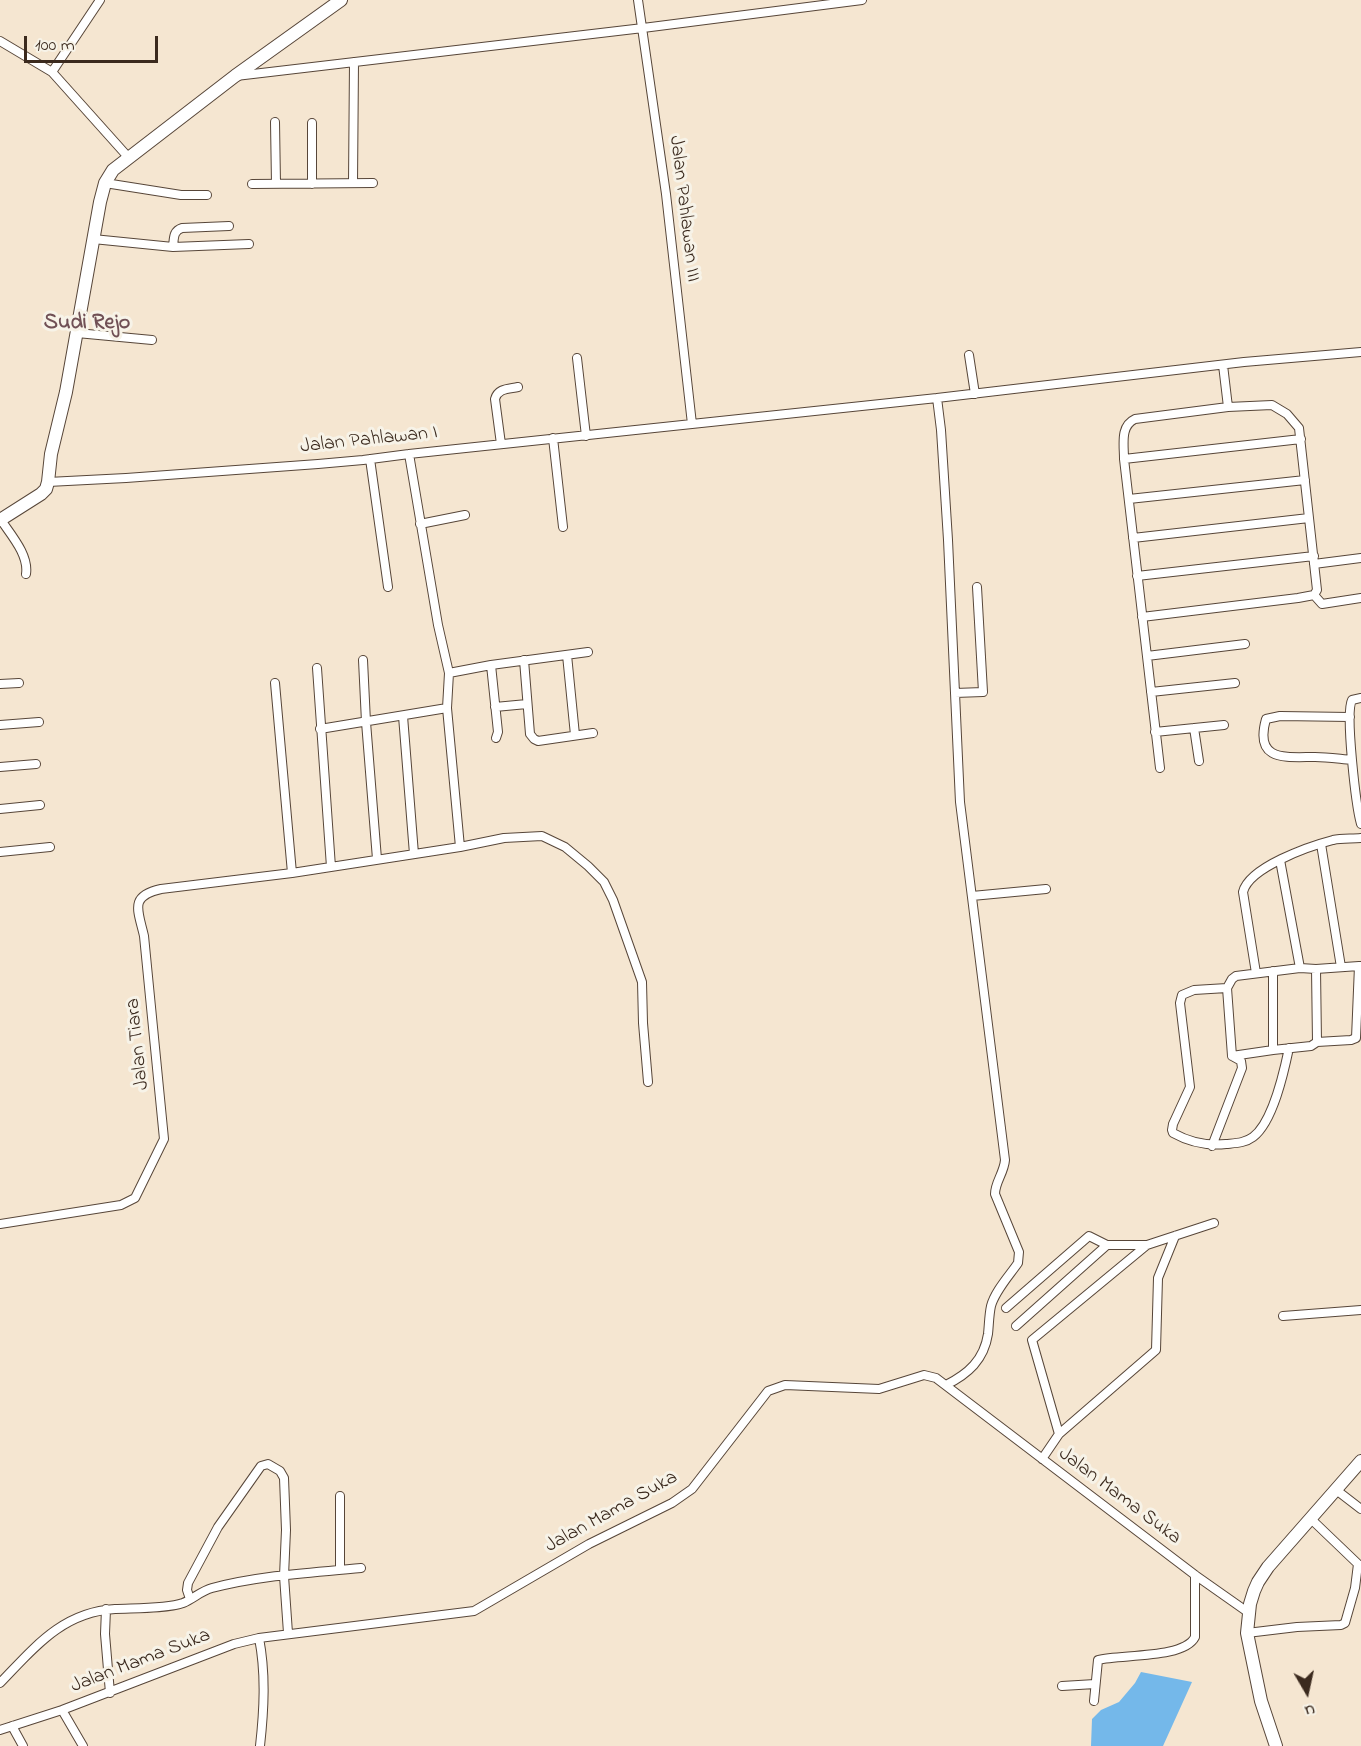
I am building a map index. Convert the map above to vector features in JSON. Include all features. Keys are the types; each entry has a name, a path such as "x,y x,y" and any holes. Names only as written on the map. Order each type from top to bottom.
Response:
{"main road":[{"path":"1,520 42,494 46,489 93,239 105,183 113,170 235,76 341,0"},
{"path":"1276,1746 1258,1691 1247,1633 1254,1591 1263,1575 1361,1461"}],"street":[{"path":"52,72 100,0"},
{"name":"Jalan Pahlawan III","path":"638,0 666,194 692,424"},
{"path":"235,76 862,0"},
{"path":"0,41 52,72 129,158"},
{"path":"353,183 354,62"},
{"path":"275,122 276,184"},
{"path":"312,123 312,184"},
{"path":"105,183 181,195 207,195"},
{"path":"252,184 373,183"},
{"path":"173,247 177,229 229,226"},
{"path":"93,239 173,247 249,244"},
{"path":"77,333 152,340"},
{"name":"Jalan Pahlawan I","path":"48,482 370,459 1223,365 1361,352"},
{"path":"969,354 975,394"},
{"path":"577,358 586,436"},
{"path":"1223,365 1228,407"},
{"path":"501,444 496,395 500,391 518,387"},
{"path":"937,398 941,430 960,802 1005,1160 1005,1168 995,1186 995,1194 1020,1258 991,1305 987,1338 982,1354 961,1378 946,1385"},
{"path":"1160,768 1124,459 1124,429 1128,422 1135,419 1228,407 1272,405 1287,414 1299,428 1301,439 1317,590 1314,595"},
{"path":"554,438 563,527"},
{"path":"1124,459 1301,439"},
{"path":"409,454 438,626 449,673 447,708 460,847"},
{"path":"370,459 388,587"},
{"path":"1129,499 1305,480"},
{"path":"420,524 465,515"},
{"path":"1133,538 1309,518"},
{"path":"1,520 27,563 26,574"},
{"path":"1137,576 1361,558"},
{"path":"955,693 984,692 977,586"},
{"path":"1314,595 1323,604 1361,598"},
{"path":"1142,617 1314,595"},
{"path":"1147,656 1245,644"},
{"path":"449,673 588,652"},
{"path":"567,655 575,735"},
{"path":"363,660 377,859"},
{"path":"524,660 530,734 534,739 538,741 593,733"},
{"path":"491,665 498,732 496,738"},
{"path":"317,668 331,867"},
{"path":"0,684 19,682"},
{"path":"275,683 292,873 504,838 542,836 565,847 604,882 618,911 642,982 648,1082"},
{"path":"1151,692 1235,683"},
{"path":"1361,698 1352,700 1350,704 1352,760 1361,823"},
{"path":"495,707 527,704"},
{"path":"320,729 447,708"},
{"path":"403,716 414,854"},
{"path":"1350,717 1280,716 1266,719 1263,729 1266,746 1273,755 1283,758 1352,760"},
{"path":"0,725 39,722"},
{"path":"1155,732 1224,725"},
{"path":"1194,728 1199,761"},
{"path":"0,767 36,764"},
{"path":"0,809 40,805"},
{"path":"1256,973 1243,892 1247,883 1281,860 1321,844 1361,838"},
{"path":"1321,844 1341,967"},
{"path":"0,852 50,847"},
{"path":"1281,860 1300,968"},
{"name":"Jalan Tiara","path":"0,1224 121,1205 135,1198 164,1139 144,936 138,909 143,895 161,889 292,873"},
{"path":"972,896 1046,889"},
{"path":"1360,966 1356,1038 1233,1056 1227,988 1236,976 1300,968 1360,966"},
{"path":"1316,969 1317,1042"},
{"path":"1273,971 1273,1050"},
{"path":"1227,988 1194,990 1182,996 1180,1003 1190,1087 1173,1124 1172,1131 1175,1135 1212,1146 1245,1141 1255,1136 1262,1127 1278,1093 1289,1048"},
{"path":"1212,1146 1242,1068 1241,1061 1233,1056"},
{"path":"1006,1308 1089,1236 1107,1245 1147,1245 1214,1223"},
{"path":"1042,1459 1059,1434 1156,1350 1158,1278 1175,1236"},
{"path":"1016,1326 1107,1245"},
{"path":"1059,1434 1032,1340 1147,1245"},
{"path":"1283,1316 1361,1310"},
{"name":"Jalan Mama Suka","path":"0,1730 110,1693 234,1644 288,1633 474,1611 589,1544 686,1494 768,1391 784,1385 879,1389 924,1375 936,1378 1195,1575 1249,1613"},
{"path":"190,1599 187,1590 188,1583 218,1527 261,1466 268,1464 280,1471 284,1478 286,1530 284,1576 288,1633"},
{"path":"1335,1489 1361,1509"},
{"path":"340,1496 340,1570"},
{"path":"1247,1633 1344,1625 1358,1588 1358,1564 1311,1519"},
{"path":"0,1683 39,1642 62,1624 83,1615 106,1609 183,1603 210,1589 284,1576 361,1568"},
{"path":"1094,1701 1098,1660 1171,1652 1193,1641 1195,1575"},
{"path":"106,1609 105,1634 110,1693"},
{"path":"260,1638 264,1691 260,1746"},
{"path":"1062,1686 1095,1684"},
{"path":"62,1710 83,1746"},
{"path":"12,1726 23,1746"}],"water":[{"path":"1141,1672 1192,1682 1163,1746 1091,1746 1092,1719 1101,1710 1119,1702"}],"district":[{"name":"Sudi Rejo","path":"87,324"}]}
